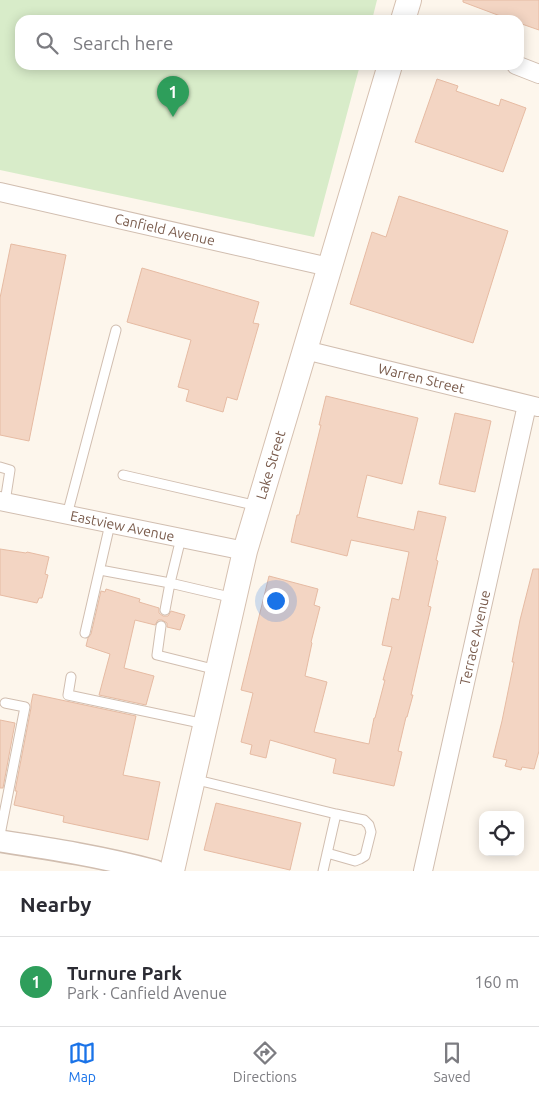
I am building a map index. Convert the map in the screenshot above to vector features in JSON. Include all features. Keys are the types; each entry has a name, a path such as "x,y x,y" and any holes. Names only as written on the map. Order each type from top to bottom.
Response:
{"main road":[{"path":"404,15 409,0"},
{"name":"Lake Street","path":"172,871 245,551 388,70"}],"street":[{"path":"524,68 539,74"},
{"name":"Canfield Avenue","path":"0,192 329,267"},
{"name":"Warren Street","path":"305,350 533,406"},
{"name":"Terrace Avenue","path":"422,871 533,406"},
{"name":"Eastview Avenue","path":"3,502 245,551"},
{"path":"0,841 74,852 155,871"}],"lane":[{"path":"67,515 116,330"},
{"path":"0,467 10,470 3,502"},
{"path":"123,475 258,506"},
{"path":"85,633 110,524"},
{"path":"165,610 181,538"},
{"path":"100,570 170,583 234,598"},
{"path":"161,626 157,655 218,670"},
{"path":"71,677 68,695 206,724"},
{"path":"0,835 25,707 5,703"},
{"path":"193,779 364,820 369,824 371,832 364,856 360,860 354,861 327,853"},
{"path":"324,871 336,814"}],"green space":[{"path":"0,0 377,0 373,15 15,15 15,70 359,70 314,237 0,170"}],"building":[{"path":"463,0 539,0 539,30 524,25 524,15 498,15 463,2"},
{"path":"437,79 458,86 456,91 499,106 501,99 526,108 503,172 415,142"},
{"path":"399,196 508,231 473,343 350,304 372,232 386,237"},
{"path":"11,244 66,255 29,441 0,435 0,298"},
{"path":"142,268 259,302 253,323 259,324 237,400 227,397 223,412 186,401 189,390 178,387 191,340 127,322"},
{"path":"326,396 418,418 402,484 367,475 357,517 414,530 418,511 446,517 428,606 431,607 411,695 413,695 398,751 402,752 394,786 333,773 336,759 270,740 266,758 250,754 252,745 241,742 253,693 241,690 269,576 318,589 314,605 320,607 305,676 327,682 314,732 369,744 385,680 383,680 392,647 382,645 392,598 399,600 409,552 351,540 347,556 291,542 321,425 319,425"},
{"path":"455,413 491,421 475,492 439,484"},
{"path":"0,549 49,557 45,574 48,575 42,598 39,598 37,603 0,595"},
{"path":"533,569 539,569 539,751 534,769 522,767 521,770 505,766 507,760 493,757 514,662 512,662 520,620"},
{"path":"106,589 140,599 139,602 159,608 159,613 163,616 168,616 171,611 185,615 180,630 167,627 167,623 162,620 158,620 155,625 135,620 124,668 154,676 146,705 99,695 110,654 86,646 91,634 101,591 105,592"},
{"path":"33,694 136,716 123,775 160,782 148,840 63,822 64,816 14,805"},
{"path":"0,720 15,723 3,788 0,788"},
{"path":"216,803 301,823 290,870 204,850"}],"place":[{"name":"Turnure Park","path":"173,117"}]}
